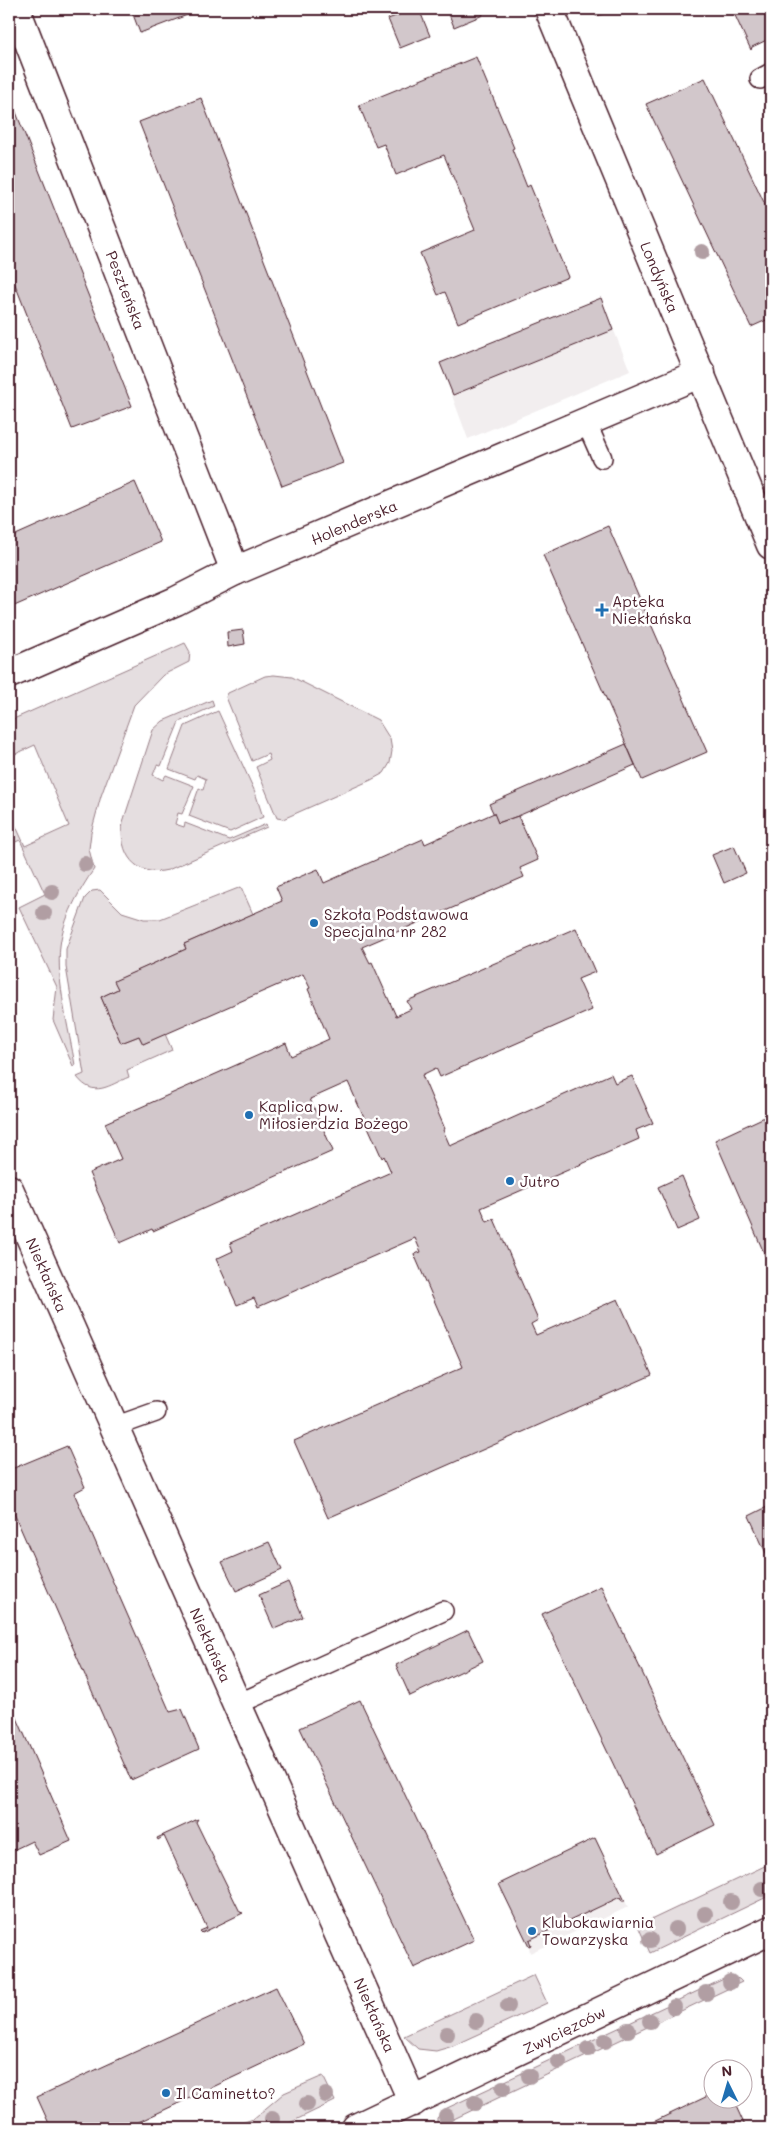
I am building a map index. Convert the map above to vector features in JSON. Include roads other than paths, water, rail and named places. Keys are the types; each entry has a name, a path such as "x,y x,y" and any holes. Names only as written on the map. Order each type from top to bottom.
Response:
{"street":[{"name":"Peszteńska","path":"16,9 234,572"},
{"name":"Londyńska","path":"549,9 771,546"},
{"name":"Holenderska","path":"9,674 176,601 234,572 701,373"},
{"name":"Niekłańska","path":"9,1189 413,2102"},
{"name":"Zwycięzców","path":"356,2128 771,1930"}],"lane":[{"path":"586,422 602,458"},
{"path":"114,1427 156,1412"},
{"path":"238,1704 443,1611"}],"place":[{"name":"Apteka Niekłańska","path":"602,610"},
{"name":"Szkoła Podstawowa Specjalna nr 282","path":"314,923"},
{"name":"Kaplica pw. Miłosierdzia Bożego","path":"249,1115"},
{"name":"Jutro","path":"510,1181"},
{"name":"Klubokawiarnia Towarzyska","path":"532,1931"},
{"name":"Il Caminetto?","path":"166,2093"}]}
